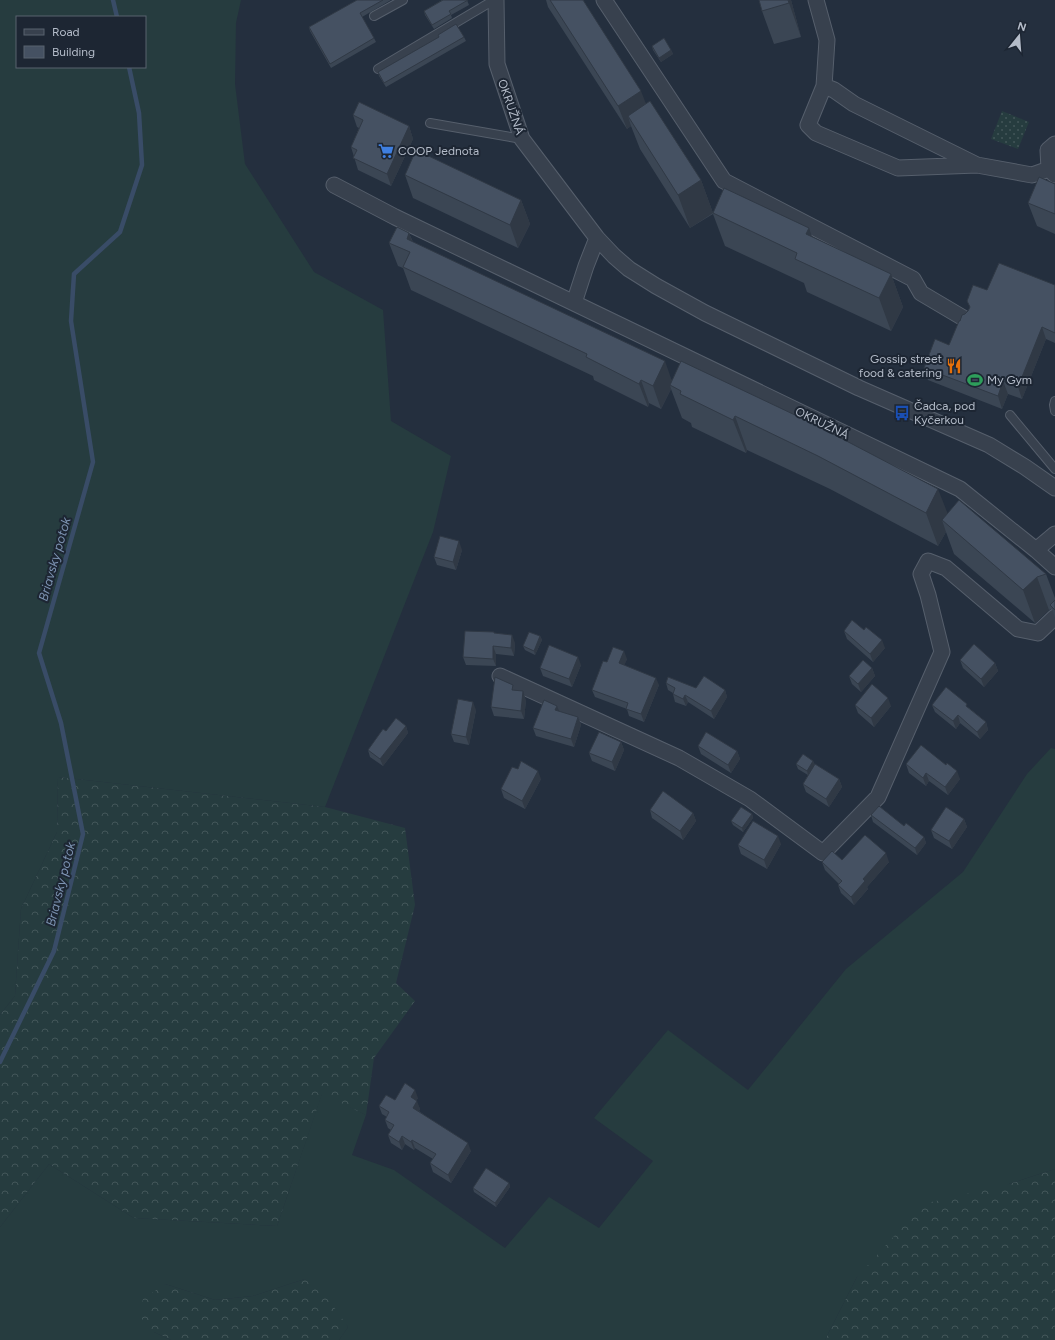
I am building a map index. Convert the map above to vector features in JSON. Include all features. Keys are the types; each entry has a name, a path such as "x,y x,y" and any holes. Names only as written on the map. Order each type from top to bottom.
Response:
{"street":[{"name":"OKRUŽNÁ","path":"495,0 497,64 522,139 597,238 614,256 629,269 705,313 859,388 989,445 1025,466 1055,488"},
{"path":"604,0 724,181 912,279 920,293 965,319"},
{"path":"816,0 827,40 824,86 808,125 816,133 898,168 977,164 1032,175 1052,172 1048,150 1055,144"},
{"path":"824,86 834,90 854,104 977,164"},
{"name":"OKRUŽNÁ","path":"334,185 395,217 960,489 1055,567"},
{"path":"574,303 597,238"},
{"path":"1036,550 1055,534"},
{"path":"500,676 679,758 750,799 823,853 878,797 942,652 928,595 921,574 928,561 946,568 1018,629 1038,633 1055,617"}],"lane":[{"path":"374,16 403,0"},
{"path":"378,69 495,0"},
{"path":"430,123 522,139"},
{"path":"1055,401 1055,411"},
{"path":"1010,415 1055,469"}],"green space":[{"path":"0,0 241,0 236,23 235,84 245,164 314,272 383,310 391,421 451,456 433,532 325,807 58,777 57,832 21,909 15,996 0,1015"},
{"path":"1002,111 1029,122 1018,149 991,139"},
{"path":"1051,748 1055,749 1055,1169 1009,1184 857,1277 825,1340 339,1340 348,1327 305,1279 253,1296 215,1300 165,1284 154,1332 171,1340 0,1340 0,1227 49,1164 134,1218 277,1226 322,1093 366,1115 352,1155 394,1170 505,1248 549,1197 599,1228 653,1161 594,1118 668,1030 748,1090 846,969 963,872 1027,774"},
{"path":"58,777 325,807 405,828 415,905 396,983 415,1001 374,1058 366,1115 322,1094 277,1226 134,1218 49,1164 0,1227 0,1015 15,996 21,909 57,832"},
{"path":"1055,1169 1055,1340 825,1340 857,1277 923,1204 1009,1184"},
{"path":"305,1279 320,1287 348,1327 339,1340 171,1340 154,1332 139,1316 143,1299 165,1284 215,1300 253,1296"}],"building":[{"path":"357,0 383,0 360,13 374,38 330,64 309,27"},
{"path":"443,0 468,0 449,11 451,14 432,25 424,11"},
{"path":"550,0 583,0 641,91 618,106"},
{"path":"759,0 788,0 789,3 762,11"},
{"path":"456,24 464,37 384,83 378,72 439,37 438,35"},
{"path":"664,38 671,50 659,58 652,46"},
{"path":"650,101 701,180 678,195 628,116"},
{"name":"COOP Jednota","path":"359,102 409,126 387,174 353,158 357,150 351,147 363,120 353,115"},
{"path":"416,150 521,200 510,225 405,175"},
{"path":"1039,177 1055,184 1055,214 1028,203"},
{"path":"724,188 809,228 806,234 891,274 879,298 795,259 797,253 713,213"},
{"path":"397,227 409,233 407,239 665,361 653,386 641,380 639,384 586,357 587,354 403,267 410,252 389,243"},
{"path":"999,263 1055,285 1055,333 1042,327 1018,387 1003,381 998,396 924,368 935,339 949,345 962,315 968,311 970,307 967,301 973,285 987,290"},
{"path":"681,361 814,424 938,489 926,513 818,456 735,416 733,420 680,394 681,391 670,385"},
{"path":"959,500 1046,574 1037,577 1023,590 942,520"},
{"path":"440,536 459,541 453,562 434,557"},
{"path":"1055,600 1055,610 1050,605"},
{"path":"852,620 864,630 866,627 882,640 870,654 844,631"},
{"path":"465,631 494,632 512,635 511,648 493,646 493,659 463,657"},
{"path":"529,632 540,636 534,651 523,646"},
{"path":"974,644 995,663 981,679 960,660"},
{"path":"549,645 578,657 569,679 540,668"},
{"path":"613,647 624,651 619,663 656,678 641,714 626,709 628,703 592,690 603,661 607,662"},
{"path":"863,660 872,668 858,684 849,676"},
{"path":"704,676 725,690 711,711 685,695 683,699 673,694 675,688 666,683 668,677 696,688"},
{"path":"495,677 513,685 512,690 523,691 521,711 491,707"},
{"path":"872,684 888,698 871,718 855,705"},
{"path":"946,687 986,722 977,732 958,715 953,721 932,705"},
{"path":"458,699 473,702 466,737 451,734"},
{"path":"544,700 557,706 555,710 578,717 571,739 533,728"},
{"path":"396,718 406,726 380,759 368,750 383,729 386,731"},
{"path":"599,732 621,742 612,762 589,753"},
{"path":"706,732 737,751 728,765 698,746"},
{"path":"921,745 946,765 947,763 957,771 945,787 926,773 923,778 906,764"},
{"path":"803,754 813,761 807,771 796,764"},
{"path":"521,761 538,771 522,801 501,789 512,767 518,769"},
{"path":"815,764 839,779 826,799 803,784"},
{"path":"663,791 693,813 680,831 650,810"},
{"path":"879,806 904,826 906,823 924,837 915,848 871,815"},
{"path":"741,807 752,814 742,828 731,821"},
{"path":"946,807 964,819 949,841 931,830"},
{"path":"753,821 778,836 764,860 738,845"},
{"path":"865,835 886,853 863,879 865,881 851,897 838,885 842,881 822,862 832,851 842,860"},
{"path":"405,1083 415,1090 411,1097 417,1101 413,1108 468,1143 448,1175 430,1163 436,1154 402,1136 399,1142 388,1135 394,1125 385,1120 389,1112 379,1106 386,1095 395,1100"},
{"path":"486,1168 509,1183 495,1203 473,1188"}],"waterway":[{"name":"Briavsky potok","path":"113,0 117,16"},
{"name":"Briavsky potok","path":"0,1062 54,951 83,834 61,723 39,653 93,462 71,321 74,274 120,232 142,165 139,113 129,68"}],"place":[{"name":"COOP Jednota","path":"386,151"},
{"name":"Gossip street food & catering","path":"954,366"},
{"name":"My Gym","path":"975,380"},
{"name":"Čadca, pod Kyčerkou","path":"902,413"}]}
